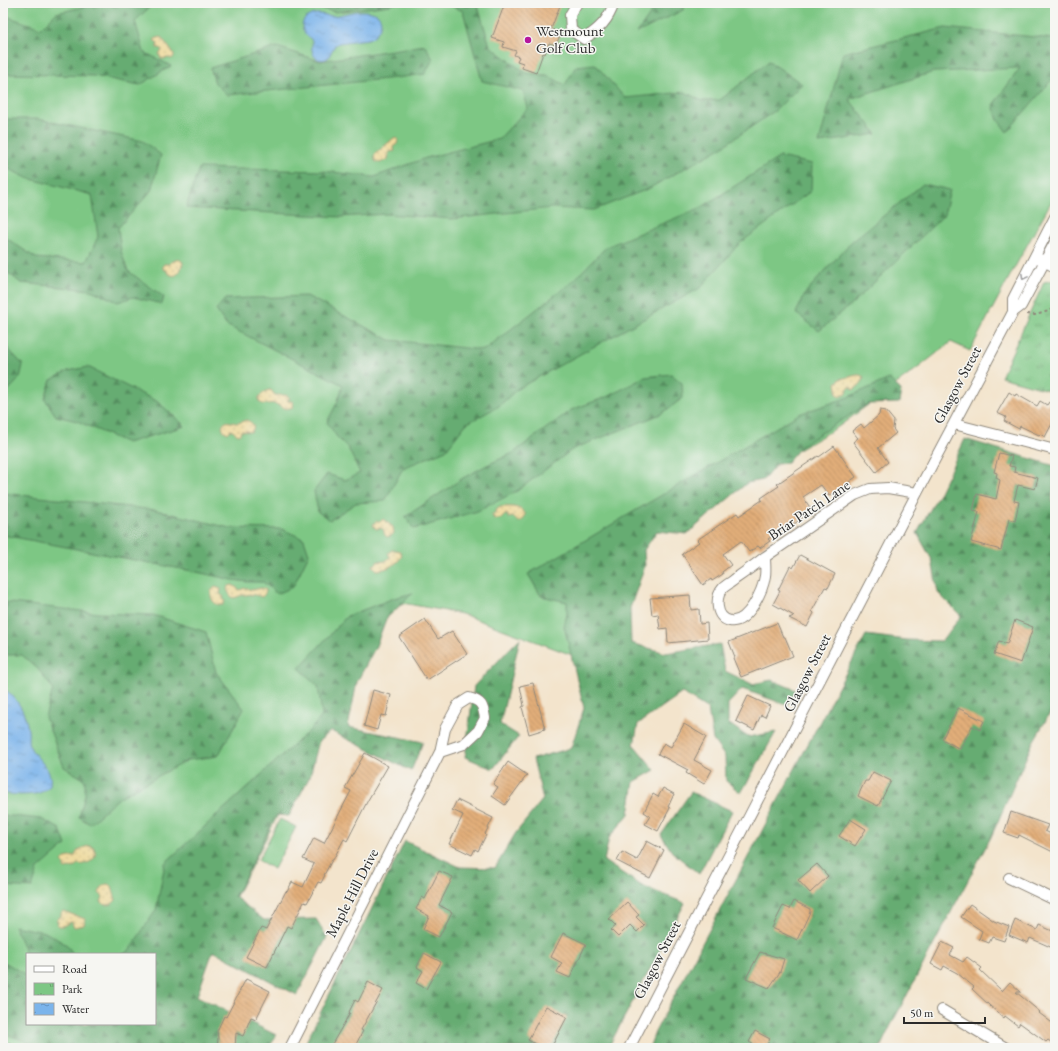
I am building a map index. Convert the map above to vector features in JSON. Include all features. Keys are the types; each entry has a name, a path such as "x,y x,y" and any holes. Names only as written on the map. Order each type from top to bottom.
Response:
{"street":[{"path":"577,3 570,15 572,30 584,39 596,31 610,14 614,3"},
{"name":"Glasgow Street","path":"1013,312 1012,299 1055,217"},
{"name":"Glasgow Street","path":"629,1048 917,493 1013,312 1021,306 1055,242"},
{"path":"1035,256 1055,267"},
{"path":"954,424 1055,450"},
{"name":"Briar Patch Lane","path":"765,558 765,576 759,597 745,615 737,620 730,621 724,618 719,612 717,603 718,597 723,588 765,558 855,495 870,489 888,488 917,493"},
{"name":"Maple Hill Drive","path":"290,1048 440,752 445,729 458,705 469,698 477,700 483,706 485,718 478,731 464,744 440,752"},
{"path":"1009,878 1055,900"},
{"path":"942,1010 1006,1048"}],"path":[{"path":"1024,314 1036,315 1055,309"},
{"path":"3,1041 20,1048"}],"green space":[{"path":"3,3 1055,3 1055,195 970,351 951,342 838,427 640,541 607,668 462,614 392,601 281,809 158,1048 3,1031"},
{"path":"102,3 152,3 153,4 135,21 144,52 171,66 140,85 93,76 9,74 3,72 3,15 41,28 56,13"},
{"path":"304,3 396,3 336,12 308,6"},
{"path":"444,3 477,3 490,46 526,73 547,75 565,85 576,66 595,64 625,98 685,92 702,101 720,100 769,61 802,84 776,110 719,149 648,189 594,210 551,208 452,219 387,214 341,217 186,208 199,168 324,171 374,177 426,158 499,139 528,108 523,91 482,81 463,11"},
{"path":"658,3 676,3 685,9 637,33"},
{"path":"945,28 1055,39 1055,76 1007,132 998,120 993,105 1020,68 934,72 849,99 877,134 819,143 843,53"},
{"path":"425,45 433,59 425,74 396,78 227,95 215,83 210,68 277,47 320,61"},
{"path":"3,119 38,119 143,141 161,155 151,191 118,228 121,251 128,271 164,297 162,304 133,297 118,302 91,290 21,283 3,269 3,236 36,258 86,262 98,237 92,195 27,178 3,166"},
{"path":"780,157 812,164 811,191 740,243 700,288 517,389 499,406 466,424 446,450 403,468 385,501 356,503 330,520 318,512 314,491 327,474 345,480 360,473 348,448 337,437 327,422 337,403 343,385 226,325 216,310 225,299 307,296 390,340 484,350 573,281 606,247 702,207"},
{"path":"923,184 950,190 944,215 853,303 819,331 796,313 806,292 851,242"},
{"path":"1055,280 1055,392 1001,377 1044,282"},
{"path":"3,343 23,365 20,378 6,393 3,393"},
{"path":"88,367 158,402 185,426 127,443 77,421 56,416 45,399 51,380 68,371"},
{"path":"671,374 682,383 683,398 661,414 573,449 517,491 478,511 414,529 405,517 463,478 513,453 571,410 609,396 645,377"},
{"path":"889,379 901,390 899,403 868,404 802,445 787,463 777,464 763,480 747,483 687,534 657,531 644,550 645,566 630,608 631,643 666,653 720,644 725,671 752,684 772,680 796,690 787,705 742,689 728,704 728,723 748,737 776,732 741,793 726,781 725,757 713,740 708,709 682,693 638,724 634,745 655,770 634,782 629,814 609,838 604,861 642,886 685,903 608,1048 303,1048 405,841 460,867 495,868 515,834 543,799 533,759 571,748 584,708 564,626 567,614 567,602 541,596 528,574 799,414 846,398"},
{"path":"965,439 1055,466 1052,502 1055,503 1055,705 1033,742 991,837 880,1048 649,1048 655,1032 866,635 906,640 942,641 961,616 938,593 932,560 917,533 939,494"},
{"path":"3,493 156,510 230,528 282,529 304,539 309,554 293,587 277,594 263,582 233,580 3,535"},
{"path":"413,593 386,619 376,646 357,682 348,727 423,742 411,771 331,731 319,741 310,776 289,816 276,815 235,897 264,920 316,919 327,937 297,995 213,951 197,996 276,1035 269,1048 9,1048 3,1045 3,961 26,975 26,1025 156,1025 156,953 126,953 128,952 156,910 165,863 311,729 322,716 318,686 299,668 347,616 394,598"},
{"path":"3,602 99,613 153,615 206,632 216,672 244,709 218,756 188,760 120,797 90,824 79,817 85,795 85,780 64,767 45,717 53,689 38,669 22,655 3,655"},
{"path":"520,638 500,724 519,736 493,769 465,757 474,686"},
{"path":"691,792 732,811 699,874 672,852 661,835"},
{"path":"3,815 41,819 60,829 66,845 38,869 32,888 3,886"},
{"path":"280,819 296,827 274,869 258,860"},
{"path":"14,926 45,932 67,945 72,953 26,953"},
{"path":"3,1033 43,1048 3,1047"}],"sand":[{"path":"161,37 174,54 174,57 171,59 161,59 159,54 162,50 157,48 158,43 154,40"},
{"path":"395,137 398,140 397,144 393,147 395,151 389,152 388,159 380,163 376,162 374,158 375,154"},
{"path":"176,260 180,260 183,263 178,274 173,276 167,272 167,270 163,269 163,265 170,264"},
{"path":"857,375 864,377 860,385 853,390 851,387 848,388 847,393 839,396 836,392 836,383 840,379"},
{"path":"271,390 275,395 288,396 290,398 287,400 292,401 293,407 285,408 259,402 259,397"},
{"path":"246,420 253,425 251,432 241,431 238,435 231,430 228,433 224,431 222,427 226,422 237,423"},
{"path":"500,507 513,507 522,510 525,513 523,520 518,522 513,517 508,518 508,515 505,515 501,519 493,519 494,517 492,514 495,514 495,511"},
{"path":"383,519 393,527 394,533 391,536 387,537 383,529 377,529 373,525 376,521 380,522"},
{"path":"392,550 400,551 402,555 398,561 392,566 377,570 373,565 378,561 387,560 390,557 388,553"},
{"path":"233,585 240,590 245,588 252,590 262,588 266,591 262,597 256,595 242,595 235,598 229,594 227,589 229,586"},
{"path":"215,587 221,589 220,594 224,597 223,599 225,601 223,605 215,603 211,597 211,591"},
{"path":"90,846 94,848 95,851 95,856 92,860 87,863 78,864 73,868 64,868 64,864 62,862 65,858 75,856 81,849"},
{"path":"108,884 112,887 116,900 107,905 101,902 103,897 99,893 103,886"},
{"path":"63,911 85,919 84,925 75,927 71,922 63,926 58,926 58,922 56,920 61,916"}],"water":[{"path":"358,11 371,12 378,15 381,22 377,33 368,39 339,43 335,45 328,58 320,60 316,58 312,49 312,40 304,33 302,28 304,20 313,14 334,16"},
{"path":"3,688 13,696 20,706 27,724 29,745 50,776 50,786 35,794 16,795 3,793"}],"building":[{"name":"Westmount Golf Club","path":"505,3 561,3 551,29 561,33 556,45 549,43 545,54 543,53 536,73 522,68 523,63 517,61 519,57 514,55 516,51 503,47 504,42 492,38"},
{"path":"1009,392 1015,396 1016,394 1037,406 1040,401 1047,405 1049,402 1055,405 1055,418 1045,437 1020,426 1019,429 1004,421 1006,417 997,413"},
{"path":"880,410 886,411 894,421 893,429 896,433 878,448 888,462 876,472 853,442 858,438 852,431 861,424 864,428 879,415"},
{"path":"834,446 856,477 849,482 850,484 829,496 821,485 803,497 811,509 802,515 804,517 794,524 792,522 782,529 768,539 770,541 760,548 758,546 749,552 741,541 723,554 731,565 722,572 723,574 712,581 711,579 703,585 682,554 699,542 697,540 737,513 739,516 779,486 777,484"},
{"path":"999,453 1012,456 1009,466 1015,467 1014,472 1038,478 1035,489 1018,485 1014,501 1019,502 1015,521 1009,519 1001,550 971,542 979,512 973,511 977,494 996,499 1000,480 996,478 997,473 994,472"},
{"path":"800,555 835,574 828,588 825,587 812,611 814,613 807,627 789,618 794,616 773,604 790,566 793,568"},
{"path":"690,595 691,610 699,609 700,624 707,623 708,639 668,643 667,628 660,629 658,614 652,615 650,598"},
{"path":"425,619 438,639 452,631 467,654 427,680 399,637"},
{"path":"1015,620 1033,627 1021,663 994,654 999,641 1007,644"},
{"path":"777,623 793,656 741,677 733,658 735,657 729,642"},
{"path":"533,683 545,729 529,734 522,707 524,706 520,686"},
{"path":"373,690 391,695 386,716 381,715 377,730 364,726"},
{"path":"748,696 770,706 765,717 761,715 754,730 736,721"},
{"path":"958,708 984,721 980,730 972,726 960,749 942,739"},
{"path":"684,724 706,737 694,760 712,770 704,784 686,773 688,770 658,754 664,743 671,747"},
{"path":"365,753 388,766 368,800 347,841 344,839 321,883 318,882 307,903 304,902 291,928 287,926 267,967 246,957 261,928 266,930 292,882 303,887 314,864 303,859 314,838 324,843 351,791 345,788"},
{"path":"508,762 527,775 505,805 492,796 498,787 493,784"},
{"path":"873,772 891,781 878,806 858,796 865,781 868,781"},
{"path":"663,788 674,794 668,807 670,808 658,831 645,824 650,816 644,812 653,794 658,797"},
{"path":"457,800 493,818 478,851 475,849 472,855 449,844 463,815 452,810"},
{"path":"1011,812 1048,825 1045,831 1055,836 1055,853 1019,835 1018,838 1004,833"},
{"path":"850,819 866,829 855,846 839,836"},
{"path":"647,841 664,850 650,878 617,861 622,852 637,860"},
{"path":"817,864 828,876 810,893 798,880"},
{"path":"439,871 453,877 439,905 452,912 439,937 423,929 429,916 416,909 422,897 425,899"},
{"path":"794,901 810,909 797,940 772,928 783,906 790,909"},
{"path":"627,902 639,915 636,917 644,925 637,932 630,925 618,937 611,930 616,926 609,919"},
{"path":"970,904 994,921 1009,927 1004,941 992,937 989,943 979,939 982,931 961,917"},
{"path":"1015,920 1037,930 1039,925 1055,932 1055,949 1030,938 1028,943 1009,935"},
{"path":"563,933 586,944 570,978 557,972 562,963 551,957"},
{"path":"942,942 954,948 950,955 963,962 967,957 982,968 980,970 1002,991 1010,982 1021,992 1016,992 1055,1025 1055,1045 1048,1040 1046,1042 1020,1023 1018,1026 1005,1016 1004,1018 972,989 974,987 957,973 944,966 942,970 931,964"},
{"path":"760,952 784,959 780,972 769,988 746,978"},
{"path":"424,953 441,962 426,989 416,983 423,971 417,967"},
{"path":"246,979 270,991 256,1019 251,1017 243,1036 236,1033 235,1048 217,1048 217,1031"},
{"path":"368,982 383,990 361,1030 363,1031 354,1048 332,1048 334,1045 332,1044 350,1013 349,1012 355,1000 358,1002"},
{"path":"546,1006 567,1017 551,1048 543,1048 528,1040"},
{"path":"755,1031 770,1039 765,1048 760,1048 749,1042"}],"place":[{"name":"Westmount Golf Club","path":"528,40"}]}
